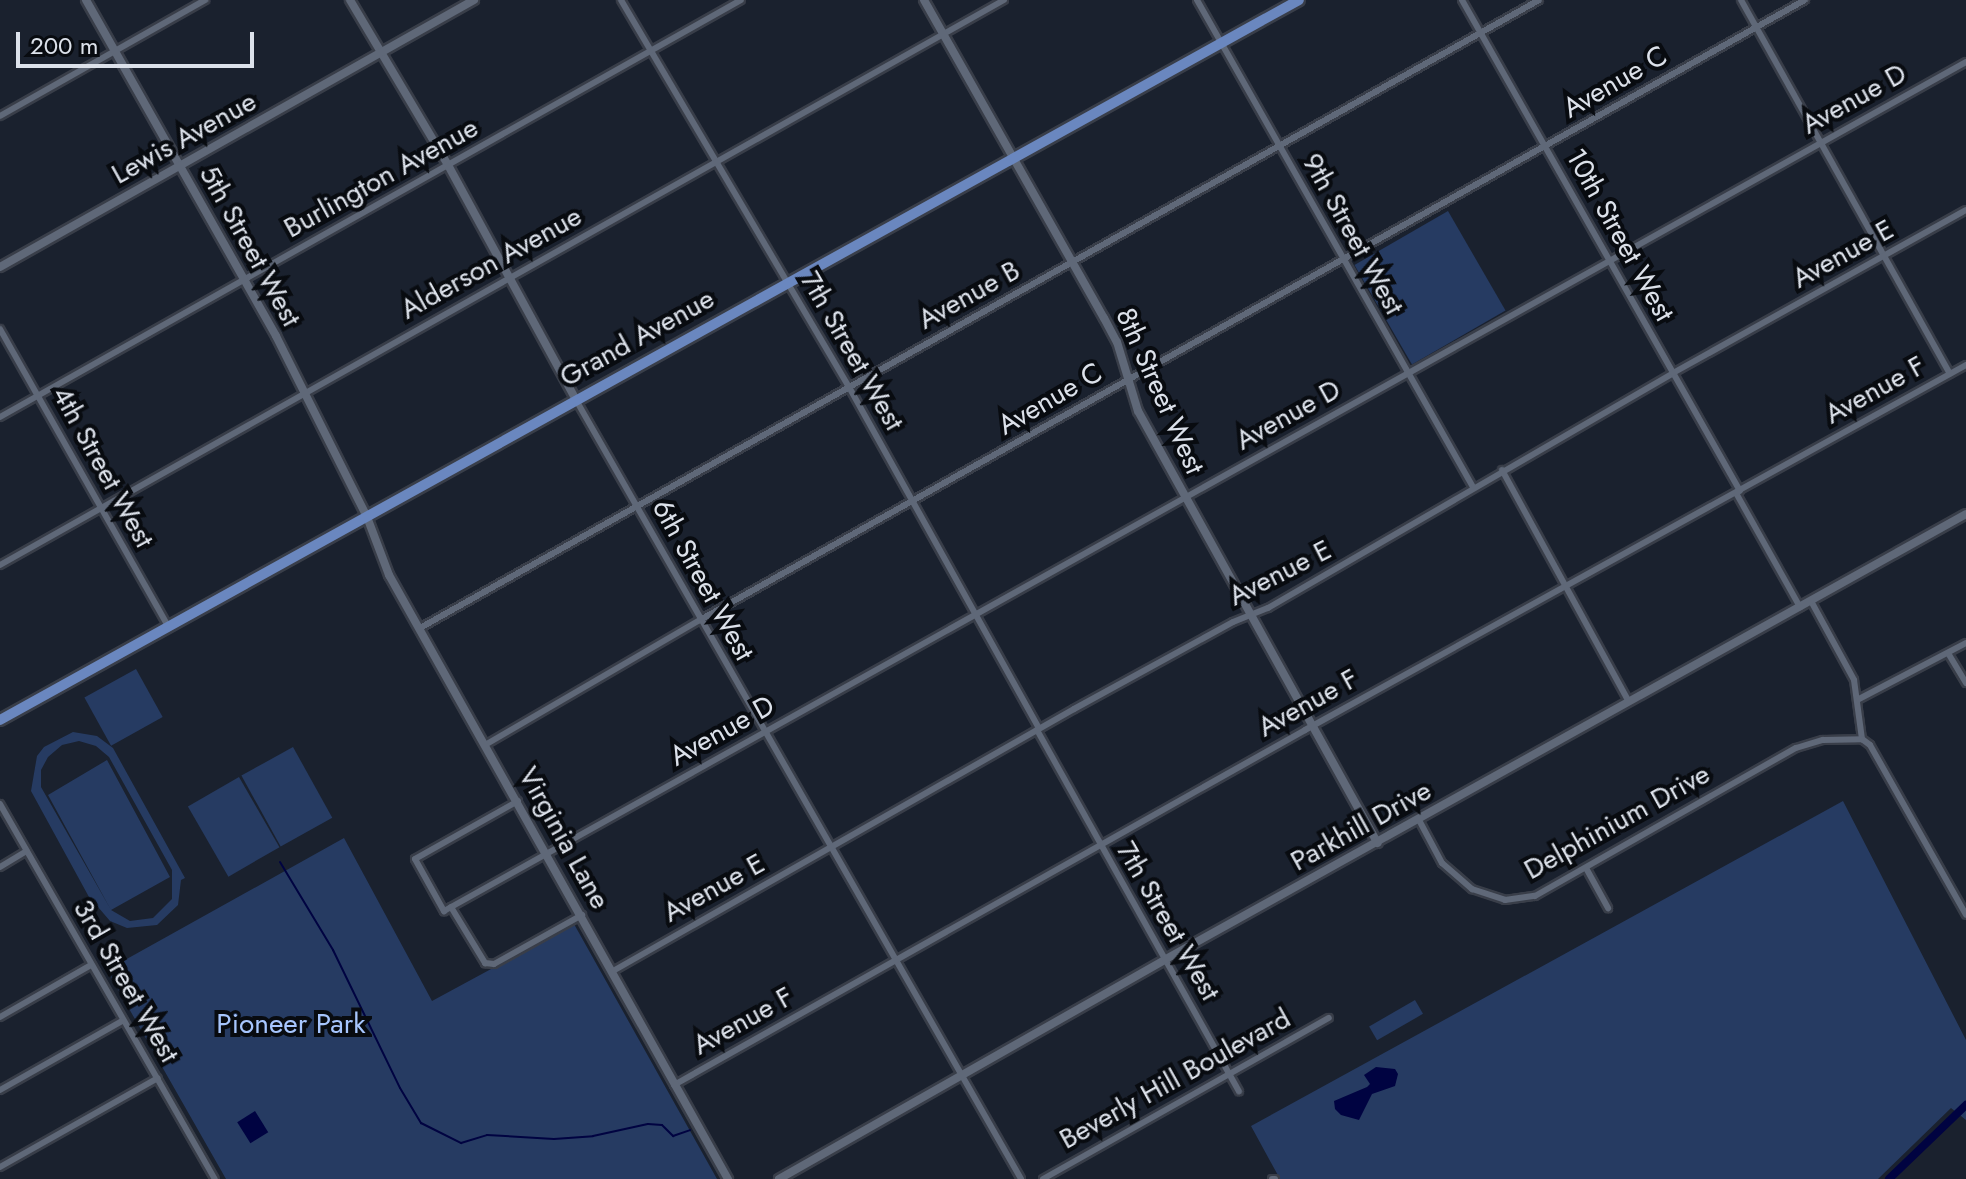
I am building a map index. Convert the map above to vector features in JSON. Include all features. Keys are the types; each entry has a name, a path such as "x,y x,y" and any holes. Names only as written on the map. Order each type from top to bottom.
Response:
{"main road":[{"name":"Grand Avenue","path":"0,720 1299,0"}],"street":[{"name":"5th Street West","path":"86,0 245,280 367,517"},
{"path":"0,116 205,0"},
{"name":"6th Street West","path":"350,0 448,165 508,279 700,620 1021,1179"},
{"name":"Lewis Avenue","path":"0,267 474,0"},
{"name":"7th Street West","path":"621,0 914,501 1101,846 1239,1091"},
{"name":"Burlington Avenue","path":"0,417 741,0"},
{"name":"8th Street West","path":"924,0 1117,342 1138,411 1377,843"},
{"name":"Alderson Avenue","path":"0,565 1004,0"},
{"name":"9th Street West","path":"1197,0 1342,261 1473,487"},
{"name":"10th Street West","path":"1462,0 1673,373 1800,607"},
{"name":"Avenue B","path":"420,628 1539,0"},
{"path":"1741,0 1950,374"},
{"name":"Avenue C","path":"485,745 700,620 1805,0"},
{"name":"Avenue D","path":"447,909 1966,62"},
{"name":"Avenue E","path":"613,971 1038,729 1440,510 1502,470 1966,210"},
{"name":"4th Street West","path":"0,329 168,626"},
{"name":"Avenue F","path":"674,1085 1312,726 1966,365"},
{"path":"1502,470 1630,703"},
{"name":"Parkhill Drive","path":"779,1179 1166,959 1966,514"},
{"name":"Virginia Lane","path":"367,517 389,575 548,853 728,1179"},
{"path":"1811,601 1854,680 1859,699 1862,739 1870,745 1966,915"},
{"path":"1859,699 1966,643"},
{"path":"1948,653 1966,683"},
{"name":"Delphinium Drive","path":"1419,820 1450,872 1472,889 1505,900 1535,896 1796,748 1823,740 1862,739"},
{"path":"518,801 415,859 485,963 494,964 582,915"},
{"name":"3rd Street West","path":"0,804 215,1179"},
{"path":"0,867 27,851"},
{"path":"1586,868 1608,908"},
{"path":"0,1017 91,965"},
{"name":"Beverly Hill Boulevard","path":"1043,1179 1329,1018"},
{"path":"0,1090 122,1021"},
{"path":"0,1167 158,1078"}],"green space":[{"path":"1448,211 1506,311 1412,365 1354,265"},
{"path":"136,669 163,717 111,746 84,698"},
{"path":"73,732 97,736 113,748 185,878 181,880 178,905 157,925 127,928 110,921 98,907 95,908 31,791 37,756 44,747","holes":["79,741 96,746 109,757 172,870 172,899 153,918 130,921 111,910 41,787 41,770 48,757 62,745"]},
{"path":"293,747 332,818 281,846 241,776"},
{"path":"107,760 170,877 111,910 48,795"},
{"path":"239,777 280,847 228,877 188,806"},
{"path":"1843,801 1966,1040 1966,1120 1951,1108 1878,1179 1280,1179 1251,1126"},
{"name":"Pioneer Park","path":"344,838 432,1001 574,924 717,1179 226,1179 107,970"},
{"path":"1415,1000 1423,1014 1377,1040 1369,1026"}],"shaded area":[{"path":"1376,1067 1395,1069 1398,1074 1395,1086 1372,1094 1359,1120 1341,1115 1335,1109 1334,1101 1367,1087 1370,1084 1364,1075"},
{"path":"255,1111 268,1132 250,1143 237,1122"}],"waterway":[{"path":"280,862 333,950 400,1088 421,1123 461,1143 487,1135 554,1139 593,1136 648,1124 662,1125 673,1136 690,1130"},
{"path":"1889,1179 1966,1105"}]}
